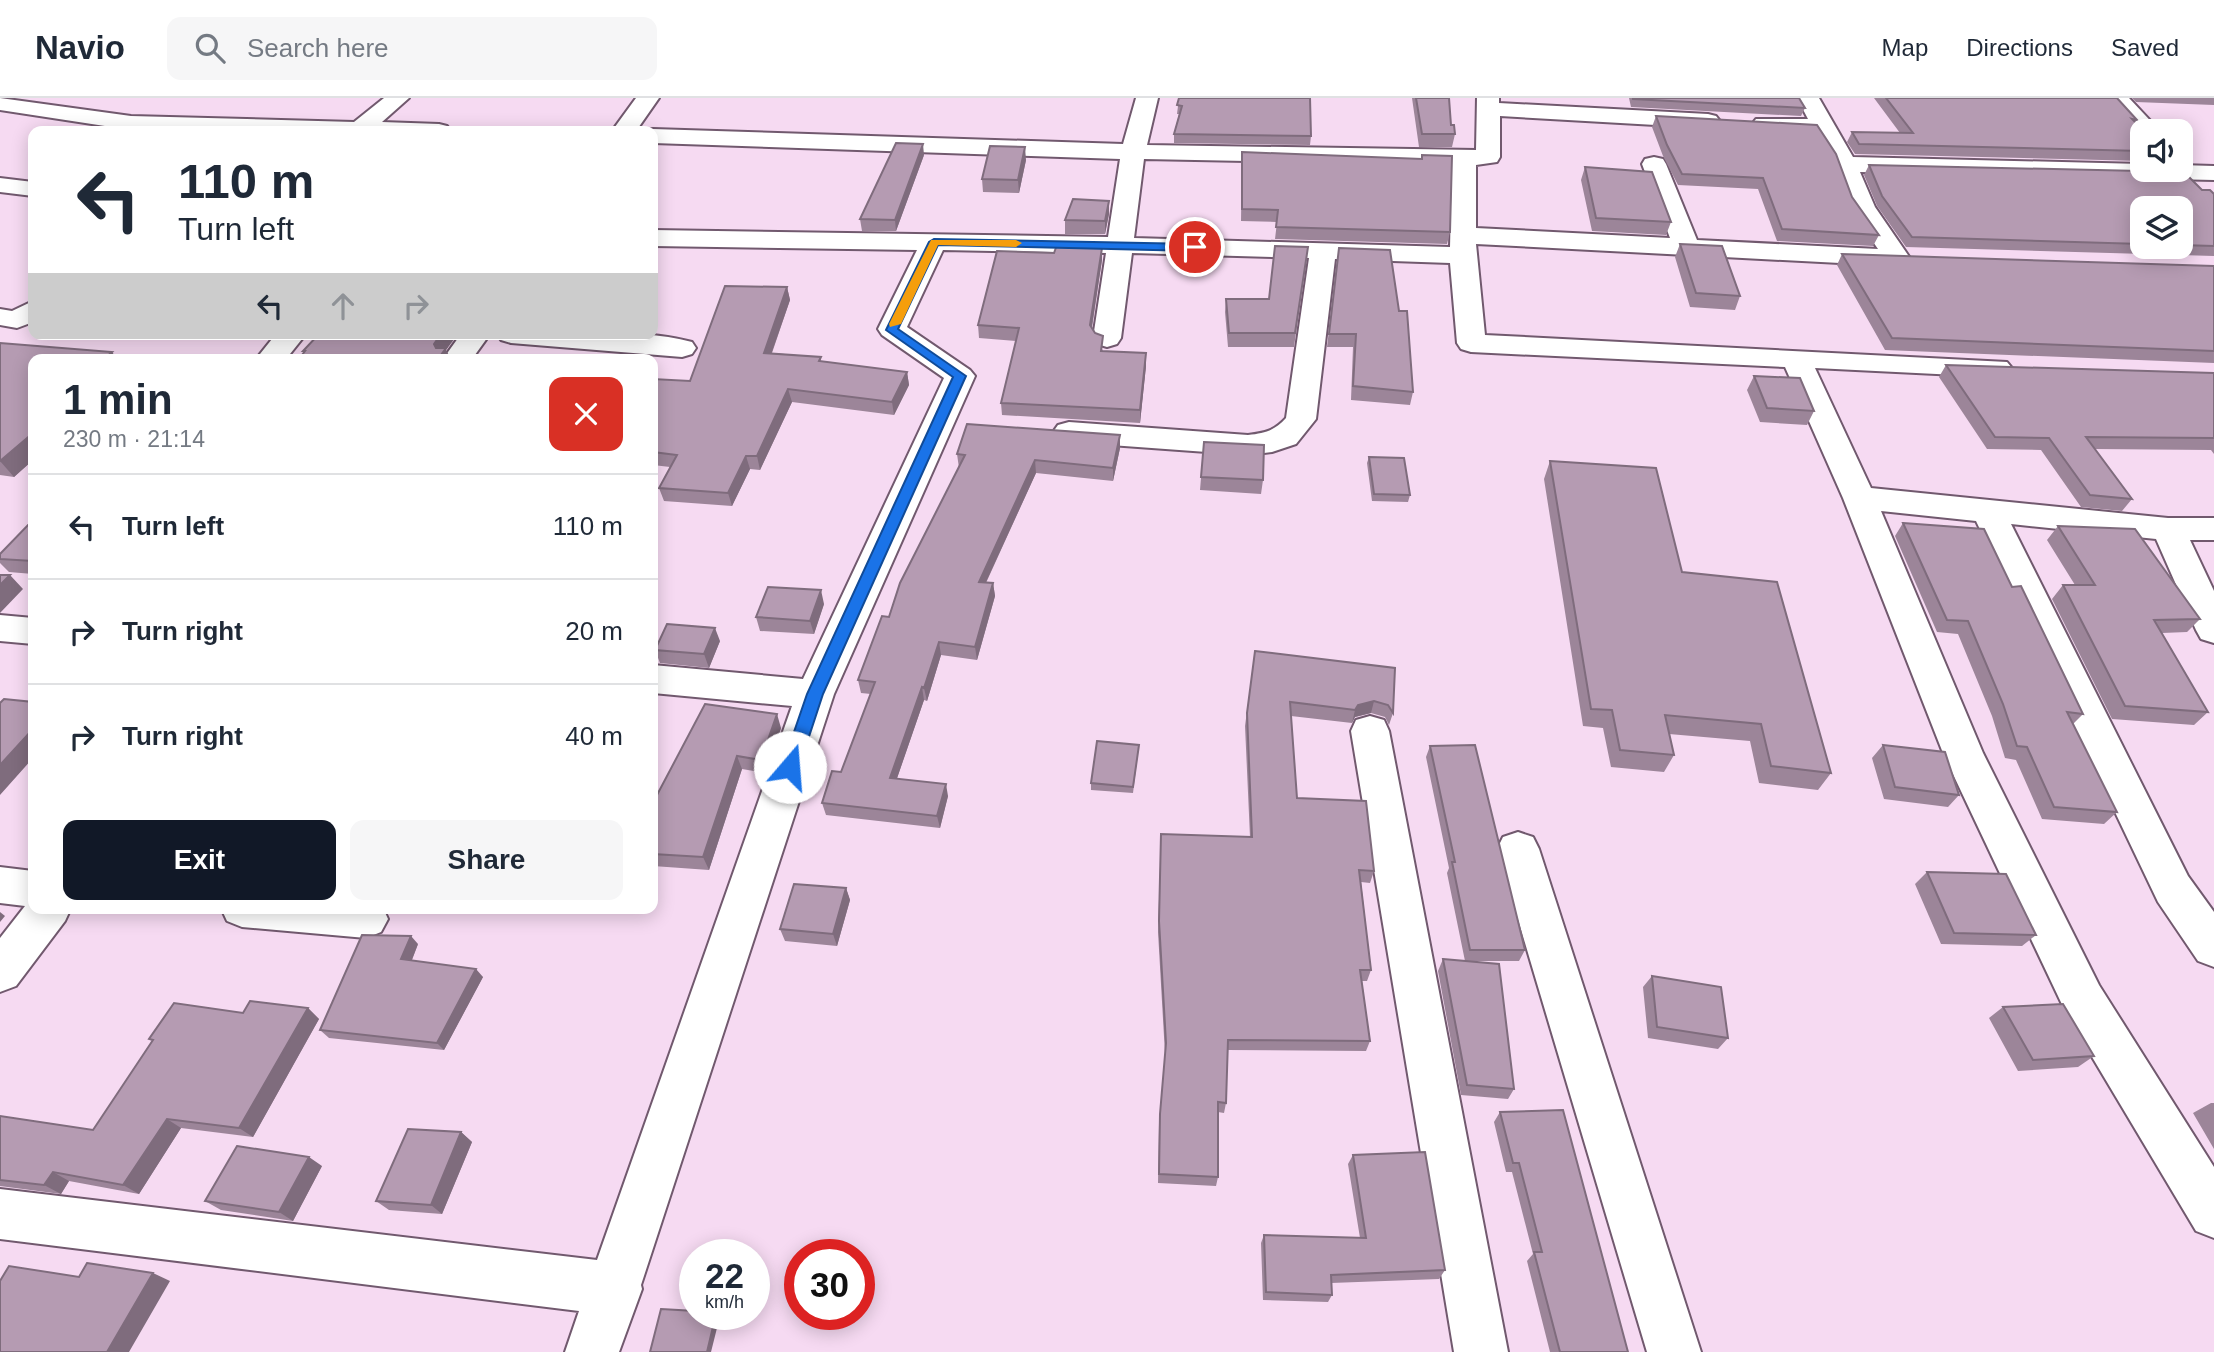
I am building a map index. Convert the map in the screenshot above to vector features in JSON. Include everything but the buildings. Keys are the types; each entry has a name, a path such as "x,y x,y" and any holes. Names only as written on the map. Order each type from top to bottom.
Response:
{"street":[{"path":"363,126 398,98"},
{"path":"628,126 648,98"},
{"path":"1107,338 1133,152 1147,98"},
{"path":"1808,98 1845,164 1862,207 1897,258"},
{"path":"2116,98 2136,119"},
{"path":"0,103 131,123 228,126"},
{"path":"658,136 1133,152 1464,158 1488,157 1489,103 1822,127"},
{"path":"1464,158 1463,245 1471,343 2024,369"},
{"path":"1654,164 1686,245"},
{"path":"1845,164 2130,168"},
{"path":"2193,170 2214,173"},
{"path":"2193,178 2214,198"},
{"path":"0,185 28,188"},
{"path":"658,238 1323,251 1463,245 1686,245 1924,258"},
{"path":"592,1352 815,694 952,424 960,376 892,330 934,242"},
{"path":"1046,430 1248,445 1273,442 1292,434 1301,419 1323,251"},
{"path":"0,317 17,320 28,312"},
{"path":"274,354 287,340"},
{"path":"461,354 471,340"},
{"path":"584,340 682,348"},
{"path":"1796,359 1859,498 1963,753 2083,1000 2214,1213"},
{"path":"1859,498 2168,529 2214,529"},
{"path":"1988,512 2173,889 2214,947"},
{"path":"2168,529 2214,630"},
{"path":"0,628 28,631"},
{"path":"658,679 815,694"},
{"path":"1370,731 1481,1352"},
{"path":"1518,849 1674,1352"},
{"path":"0,886 28,889"},
{"path":"2173,889 2214,900"},
{"path":"0,972 45,914"},
{"path":"310,914 366,919"},
{"path":"0,1214 615,1289"}],"slow traffic":[{"path":"895,324 934,242 1016,243"}],"route":[{"path":"790,767 815,694 960,376 892,330 934,242 1195,247"}]}
